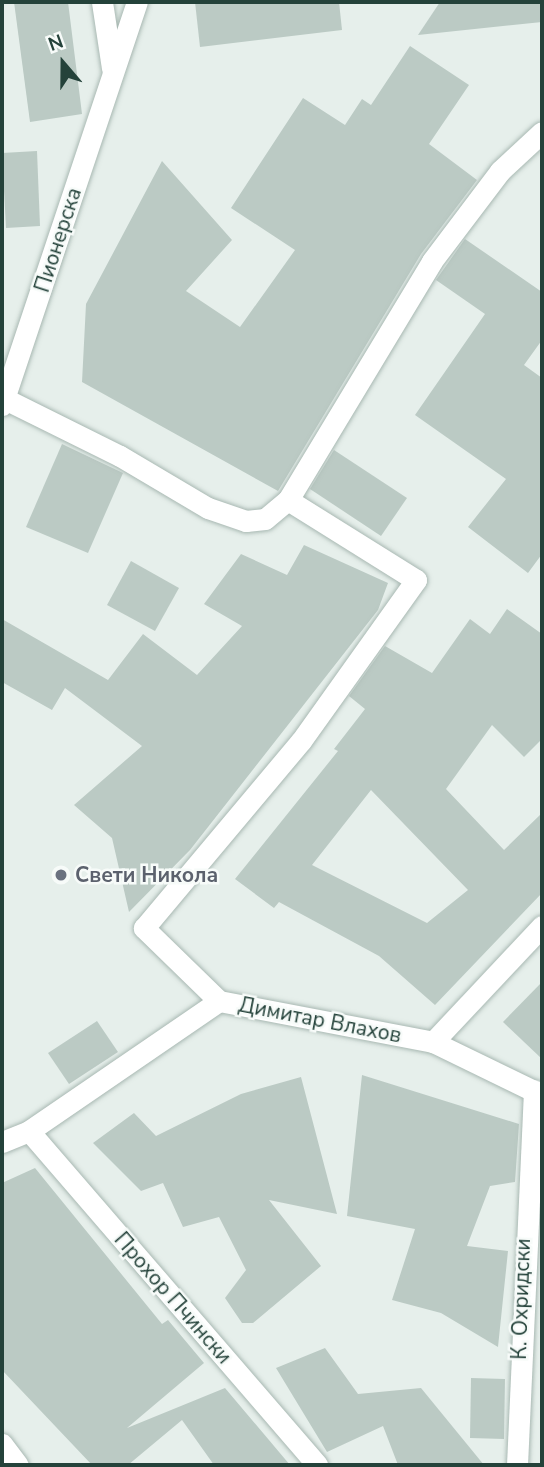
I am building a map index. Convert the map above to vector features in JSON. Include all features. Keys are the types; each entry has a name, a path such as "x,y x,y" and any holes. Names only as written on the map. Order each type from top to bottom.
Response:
{"street":[{"name":"Пионерска","path":"102,2 113,74"},
{"name":"Пионерска","path":"3,402 137,2"},
{"path":"3,402 120,456 208,508 246,521 265,519 288,500 432,261 500,171 542,132"},
{"path":"219,1000 144,928 301,741 416,580 288,500"},
{"path":"432,1042 542,926"},
{"name":"Димитар Влахов","path":"2,1142 29,1131 219,1000 432,1042 538,1093"},
{"name":"К. Охридски","path":"517,1465 538,1093"},
{"name":"Прохор Пчински","path":"29,1131 317,1465"},
{"path":"2,1444 18,1465"}],"building":[{"path":"14,2 68,2 82,114 30,122"},
{"path":"195,2 339,2 342,30 200,47"},
{"path":"440,2 542,2 542,22 418,35"},
{"path":"410,46 469,85 429,144 477,180 421,254 278,491 82,382 86,304 162,161 232,240 186,291 240,327 295,250 231,208 303,98 345,125 362,99 371,105"},
{"path":"37,151 40,226 6,228 2,153"},
{"path":"465,239 542,292 542,340 524,365 542,378 542,554 528,573 468,527 506,479 415,415 485,314 436,280"},
{"path":"62,444 123,473 88,553 26,527"},
{"path":"334,450 407,498 381,536 310,489"},
{"path":"304,545 388,583 378,610 190,850 129,912 112,838 74,805 142,746 65,688 52,710 2,682 2,619 108,680 143,634 197,675 242,626 204,604 241,554 287,575"},
{"path":"131,561 179,588 155,631 107,605"},
{"path":"507,609 542,634 542,739 524,757 492,725 446,789 504,850 542,813 542,893 435,1005 379,956 279,902 274,908 235,879 338,751 334,749 365,709 349,696 385,646 432,673 470,619 490,634","holes":["371,790 468,890 427,923 312,865"]},
{"path":"542,982 542,1059 503,1022"},
{"path":"97,1021 118,1052 69,1084 48,1053"},
{"path":"362,1075 519,1124 515,1182 490,1186 467,1246 508,1251 498,1347 441,1313 392,1300 415,1229 347,1216"},
{"path":"301,1077 337,1214 269,1200 321,1266 253,1323 242,1323 225,1298 246,1270 219,1217 183,1227 163,1183 141,1191 93,1143 134,1113 156,1136 241,1094"},
{"path":"35,1168 162,1324 168,1320 204,1363 127,1428 225,1388 290,1465 214,1465 182,1420 128,1465 92,1465 2,1370 2,1183"},
{"path":"325,1348 358,1394 421,1388 484,1465 398,1465 383,1426 327,1452 276,1368"},
{"path":"471,1378 505,1379 504,1439 470,1438"}],"place":[{"name":"Свети Никола","path":"61,875"}]}
